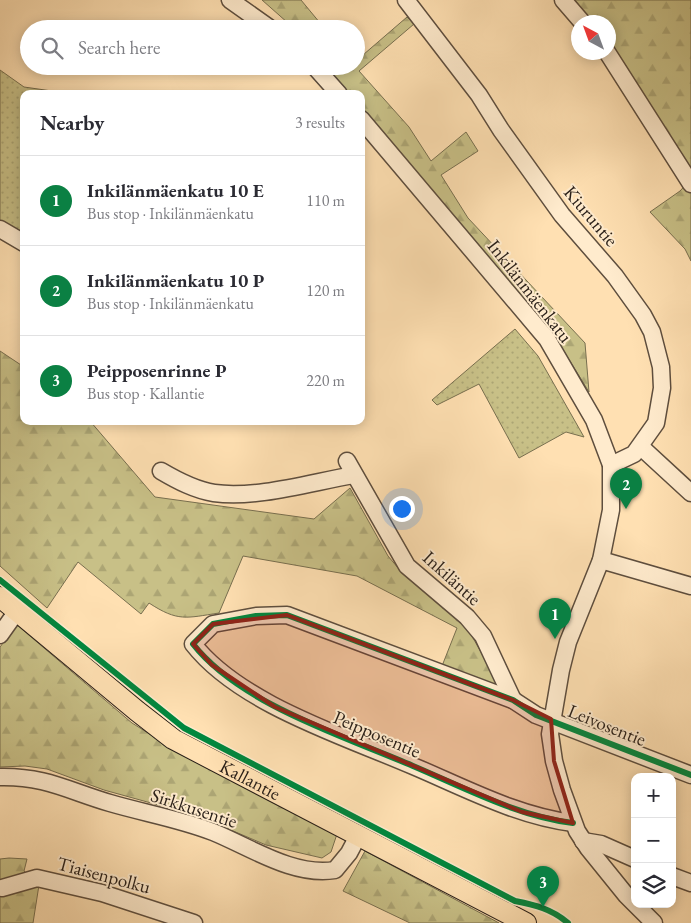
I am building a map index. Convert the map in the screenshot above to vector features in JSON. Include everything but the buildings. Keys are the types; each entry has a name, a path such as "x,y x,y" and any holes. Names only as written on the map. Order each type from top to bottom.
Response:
{"main road":[{"name":"Kallantie","path":"0,597 136,711 174,739 526,923"}],"street":[{"path":"230,0 258,20"},
{"name":"Kiuruntie","path":"406,0 479,94 506,137 562,215 615,276 643,315 652,332 661,367 662,388 656,424 640,447 627,460 611,466"},
{"path":"563,0 576,15"},
{"path":"613,60 691,184"},
{"path":"322,75 335,90"},
{"name":"Inkilänmäenkatu","path":"365,124 547,339 594,420 611,466 611,510 601,560 568,642 550,734 554,761 573,822 584,841 626,895 654,923"},
{"path":"0,229 20,241"},
{"path":"640,447 691,493"},
{"name":"Inkiläntie","path":"161,471 195,488 215,493 260,491 351,468 407,566 467,618 483,636 513,700"},
{"path":"601,560 691,586"},
{"path":"0,635 17,611"},
{"name":"Leivosentie","path":"198,638 213,624 256,616 287,615 513,700 527,711 552,719 691,775"},
{"name":"Peipposentie","path":"198,638 193,644 212,666 275,707 522,812 573,822"},
{"name":"Sirkkusentie","path":"0,777 21,776 44,780 108,802 212,832 287,863 312,870 335,870 350,853 358,836"},
{"path":"584,841 601,844 631,857"},
{"path":"676,877 691,883"},
{"name":"Tiaisenpolku","path":"2,888 37,878 102,893 194,923"}],"highlighted area":[{"path":"287,615 513,700 551,719 554,761 573,823 522,812 275,707 212,665 193,644 213,624"}],"green space":[{"path":"262,0 301,0 318,20 285,20"},
{"path":"575,0 691,0 691,170 631,74 616,54 616,15 587,15"},
{"path":"407,17 414,24 365,66 365,53"},
{"path":"0,70 24,87 45,90 20,90 20,237 0,226"},
{"path":"334,75 363,75 409,127 431,161 466,132 478,151 441,175 468,218 585,343 589,392 557,340 365,113 365,90 347,90"},
{"path":"691,179 691,261 685,249 650,212 680,191"},
{"path":"515,329 538,356 584,437 566,432 519,458 479,384 437,405 432,400"},
{"path":"0,351 20,364 20,425 93,425 155,497 314,519 350,488 388,556 404,575 465,624 498,682 497,688 442,666 457,628 357,576 243,556 219,613 183,617 175,616 149,603 141,614 78,562 47,608 0,566"},
{"path":"17,625 132,723 180,753 337,834 331,852 322,858 266,845 198,816 104,790 47,769 25,766 0,767 0,647"},
{"path":"365,851 499,923 410,923 343,891"},
{"path":"0,859 27,859 24,871 39,885 33,923 0,923"}],"cycle path":[{"path":"0,580 184,728 515,901 543,908 556,914 568,923"},
{"path":"573,823 511,808 295,716 265,701 238,684 213,665 193,644 213,624 256,616 287,615 513,700 536,715 691,775"}],"place":[{"name":"Inkilänmäenkatu 10 P","path":"626,509"},
{"name":"Inkilänmäenkatu 10 E","path":"555,639"},
{"name":"Peipposenrinne P","path":"543,907"}]}
